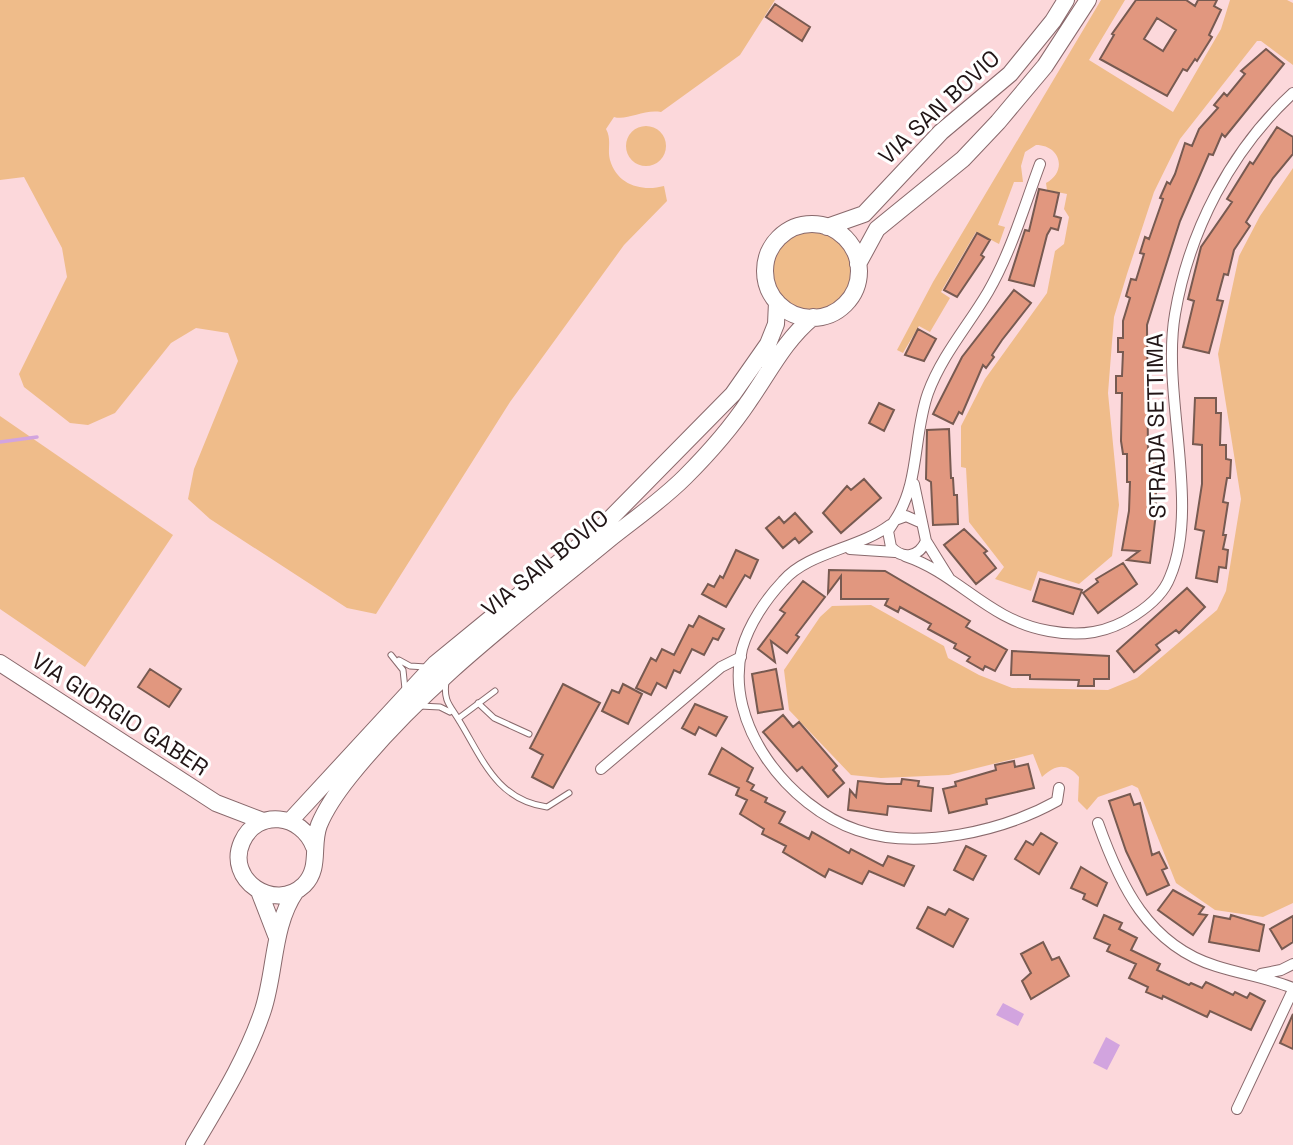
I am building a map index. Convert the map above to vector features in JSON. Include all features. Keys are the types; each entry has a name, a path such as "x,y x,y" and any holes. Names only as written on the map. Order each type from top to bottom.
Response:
{"main road":[{"name":"VIA SAN BOVIO","path":"290,821 441,668 601,527 733,394 768,344 776,324 777,302 765,278 765,265 771,248 783,234 799,226 827,227 864,214 941,132 1010,74 1053,21 1066,0"},
{"name":"VIA SAN BOVIO","path":"441,668 684,478 732,426 782,348 813,317 835,311 847,301 857,282 858,264 877,229 963,159 998,122 1045,66 1088,0"},
{"path":"827,227 850,244 858,264"},
{"path":"777,302 790,312 813,317"},
{"name":"VIA GIORGIO GABER","path":"0,663 216,803 263,821"},
{"name":"VIA SAN BOVIO","path":"194,1145 234,1078 254,1035 266,997 276,938 288,903 313,872 318,827 347,779 408,703"},
{"name":"VIA GIORGIO GABER","path":"216,803 242,841"},
{"path":"296,891 283,895 259,891 248,883 241,871 239,854 242,841 251,828 263,821 278,819 290,821 307,833 314,847"},
{"path":"259,891 273,922 276,938"}],"street":[{"name":"STRADA SETTIMA","path":"847,549 900,554 921,561 996,613 1023,624 1071,633 1114,628 1143,610 1163,589 1174,568 1181,488 1171,352 1183,278 1204,219 1232,167 1265,123 1293,93"},
{"name":"STRADA SETTIMA","path":"1040,163 998,274 945,356 929,393 918,428 913,477 903,509 892,523 847,549 815,559 785,578 758,614 741,657 747,724 756,744 800,797 833,820 859,831 923,837 994,827 1026,818 1057,801 1059,788"},
{"name":"STRADA SETTIMA","path":"913,477 926,541 951,580"},
{"path":"922,523 906,516 892,523 887,536 900,554 920,551 926,541"},
{"path":"601,769 721,667 741,657"},
{"path":"1098,823 1130,900 1154,930 1183,952 1213,965 1293,988"},
{"path":"1244,973 1267,974 1293,965"},
{"path":"1237,1109 1293,988 1290,976 1293,965"}],"lane":[{"path":"459,718 440,707 408,703 405,676 391,655 410,666 441,668 444,697 459,718 494,780 510,793 530,805 547,807 569,793"},
{"path":"459,718 495,691"},
{"path":"478,703 494,718 529,734"}],"shaded area":[{"path":"0,0 775,0 740,55 661,112 614,117 606,129 610,160 618,175 631,185 639,187 664,186 667,201 624,245 510,402 376,614 347,608 210,519 188,499 194,469 238,361 228,333 196,328 171,343 115,413 88,425 70,423 24,387 19,374 67,277 62,248 24,177 0,180"},
{"path":"1101,0 1125,0 1089,60 1173,112 1221,29 1230,0 1287,0 1293,3 1293,65 1261,41 1257,41 1180,139 1154,192 1114,317 1108,393 1119,505 1112,556 1079,584 1038,571 1031,591 995,579 1004,567 969,522 966,468 961,467 961,426 985,379 1047,293 1055,251 1064,244 1069,217 1064,209 1067,194 1047,190 1046,183 1053,178 1059,166 1056,154 1051,149 1036,145 1025,152 1021,166 1023,182 1014,182 998,225 1005,227 999,244 976,232 941,292 950,298 930,332 919,326 903,353 897,350 933,282"},
{"path":"646,126 660,132 666,146 660,160 646,166 632,160 626,146 632,132"},
{"path":"1293,168 1293,903 1263,917 1215,910 1176,883 1138,788 1132,785 1098,797 1087,810 1078,801 1079,777 1070,769 1060,767 1042,777 1033,754 949,775 881,778 851,775 789,710 784,670 820,617 832,606 871,605 944,646 948,658 979,675 1012,688 1108,690 1137,678 1217,610 1226,591 1241,499 1218,354 1239,256 1260,216"},
{"path":"812,231 827,234 840,243 849,256 852,271 849,286 840,299 827,308 812,311 797,308 784,299 775,286 772,271 775,256 784,243 797,234"},
{"path":"0,416 173,535 85,667 0,609"},
{"path":"1003,1003 1024,1014 1018,1026 996,1015"},
{"path":"1106,1037 1120,1045 1107,1070 1093,1063"}],"building":[{"path":"1136,0 1186,0 1195,6 1198,0 1217,0 1214,6 1221,10 1209,35 1212,37 1197,61 1195,59 1187,71 1183,69 1167,96 1100,59 1114,35 1112,34","holes":["1157,18 1176,30 1163,51 1144,39"]},
{"path":"775,4 810,27 802,41 766,17"},
{"path":"1266,49 1284,64 1225,137 1222,134 1213,155 1209,154 1180,221 1147,325 1148,456 1156,456 1156,513 1150,563 1127,560 1139,551 1122,550 1129,511 1130,482 1127,482 1127,454 1123,454 1121,441 1122,393 1116,393 1116,376 1122,376 1123,352 1118,352 1118,338 1123,338 1123,321 1130,298 1126,296 1131,279 1136,280 1144,254 1140,253 1145,237 1149,239 1163,199 1160,198 1167,182 1170,184 1175,174 1185,143 1192,146 1199,129 1218,108 1214,105 1224,93 1227,96 1245,74 1241,71"},
{"path":"1277,127 1293,137 1293,154 1273,178 1246,222 1250,226 1234,250 1228,275 1224,274 1217,300 1223,301 1209,353 1183,347 1194,301 1188,299 1201,247 1232,202 1227,199 1250,162 1253,164"},
{"path":"1039,189 1059,193 1054,216 1061,218 1058,230 1051,228 1047,235 1034,286 1009,280 1025,230 1029,231"},
{"path":"977,233 990,240 981,255 984,257 957,297 944,290"},
{"path":"1014,290 1031,303 1002,340 986,368 983,365 962,414 959,412 953,424 933,414 962,357"},
{"path":"918,329 936,339 924,361 905,355"},
{"path":"1195,398 1216,398 1216,413 1221,413 1220,445 1226,445 1226,459 1231,460 1230,478 1227,478 1223,502 1228,503 1223,535 1226,535 1223,549 1228,550 1226,568 1219,567 1217,582 1196,578 1204,531 1195,529 1202,484 1202,445 1193,444"},
{"path":"879,403 894,410 884,431 869,423"},
{"path":"949,429 951,478 954,495 957,495 958,524 933,525 931,482 926,479 927,430"},
{"path":"864,479 881,498 841,533 823,513 847,486 851,490"},
{"path":"795,513 812,532 799,543 795,538 783,548 766,528 779,517 784,523"},
{"path":"964,529 987,551 984,553 996,568 976,584 944,545"},
{"path":"736,550 758,560 750,578 745,575 726,607 702,594 708,584 714,587 720,576 723,578"},
{"path":"1123,563 1137,584 1098,613 1083,593 1098,582 1096,579"},
{"path":"829,570 885,571 970,621 966,627 1007,650 995,671 985,666 983,670 967,661 970,657 954,648 956,644 928,629 931,624 900,607 898,612 885,605 888,599 841,599 841,576 828,593"},
{"path":"1040,579 1082,590 1073,614 1033,601"},
{"path":"803,581 825,597 796,635 799,637 787,653 771,641 775,662 758,649 785,613 780,610"},
{"path":"1187,588 1205,607 1179,633 1176,630 1156,645 1160,650 1134,672 1117,651"},
{"path":"699,616 724,629 718,640 713,638 704,655 692,649 680,673 674,670 666,688 657,683 651,695 636,688 651,658 656,661 662,649 674,655 689,625 693,627"},
{"path":"1012,651 1109,656 1109,679 1094,679 1094,686 1078,686 1079,680 1030,679 1030,675 1011,675"},
{"path":"150,669 181,689 169,707 138,687"},
{"path":"776,669 783,709 758,713 752,674"},
{"path":"563,684 600,703 553,788 532,777 543,755 530,748"},
{"path":"623,684 642,694 628,724 602,711 612,690 619,693"},
{"path":"695,704 727,717 716,736 699,727 695,735 682,728"},
{"path":"783,715 793,727 799,722 837,766 833,770 844,783 828,797 802,767 797,771 763,732"},
{"path":"722,748 753,768 747,781 754,785 751,790 767,798 765,802 785,812 779,823 809,839 812,832 849,853 851,849 883,866 888,856 914,866 904,886 869,871 862,884 829,869 825,877 783,852 786,846 762,834 764,829 740,814 747,800 736,795 739,788 709,774"},
{"path":"1014,761 1015,767 1028,764 1034,788 986,799 987,804 949,813 943,789 956,786 955,782 996,770 995,765"},
{"path":"902,779 919,781 918,786 933,788 931,811 888,806 887,815 848,810 850,790 856,797 858,781 901,784"},
{"path":"1130,794 1134,805 1140,803 1152,855 1159,852 1167,868 1162,870 1169,885 1147,895 1126,851 1109,801"},
{"path":"1041,833 1057,843 1039,874 1015,859 1026,841 1033,845"},
{"path":"966,846 986,856 973,880 954,870"},
{"path":"1081,867 1107,883 1097,906 1083,899 1085,894 1071,888"},
{"path":"1173,890 1204,907 1199,914 1207,915 1193,935 1158,910"},
{"path":"928,907 945,915 949,909 968,919 953,947 917,928"},
{"path":"1104,915 1122,923 1119,929 1137,938 1131,950 1160,964 1157,970 1189,985 1191,983 1202,988 1206,982 1233,995 1235,992 1247,998 1250,993 1265,1001 1251,1030 1210,1011 1207,1017 1163,996 1162,999 1146,992 1148,987 1129,978 1136,964 1107,951 1110,945 1094,938"},
{"path":"1231,915 1264,925 1259,951 1209,942 1214,916 1230,919"},
{"path":"1293,916 1293,942 1282,949 1270,929"},
{"path":"1043,942 1052,960 1059,957 1069,976 1031,999 1022,981 1031,973 1021,954"},
{"path":"1293,1014 1293,1049 1280,1043"}],"waterway":[{"path":"0,442 37,437"}]}
